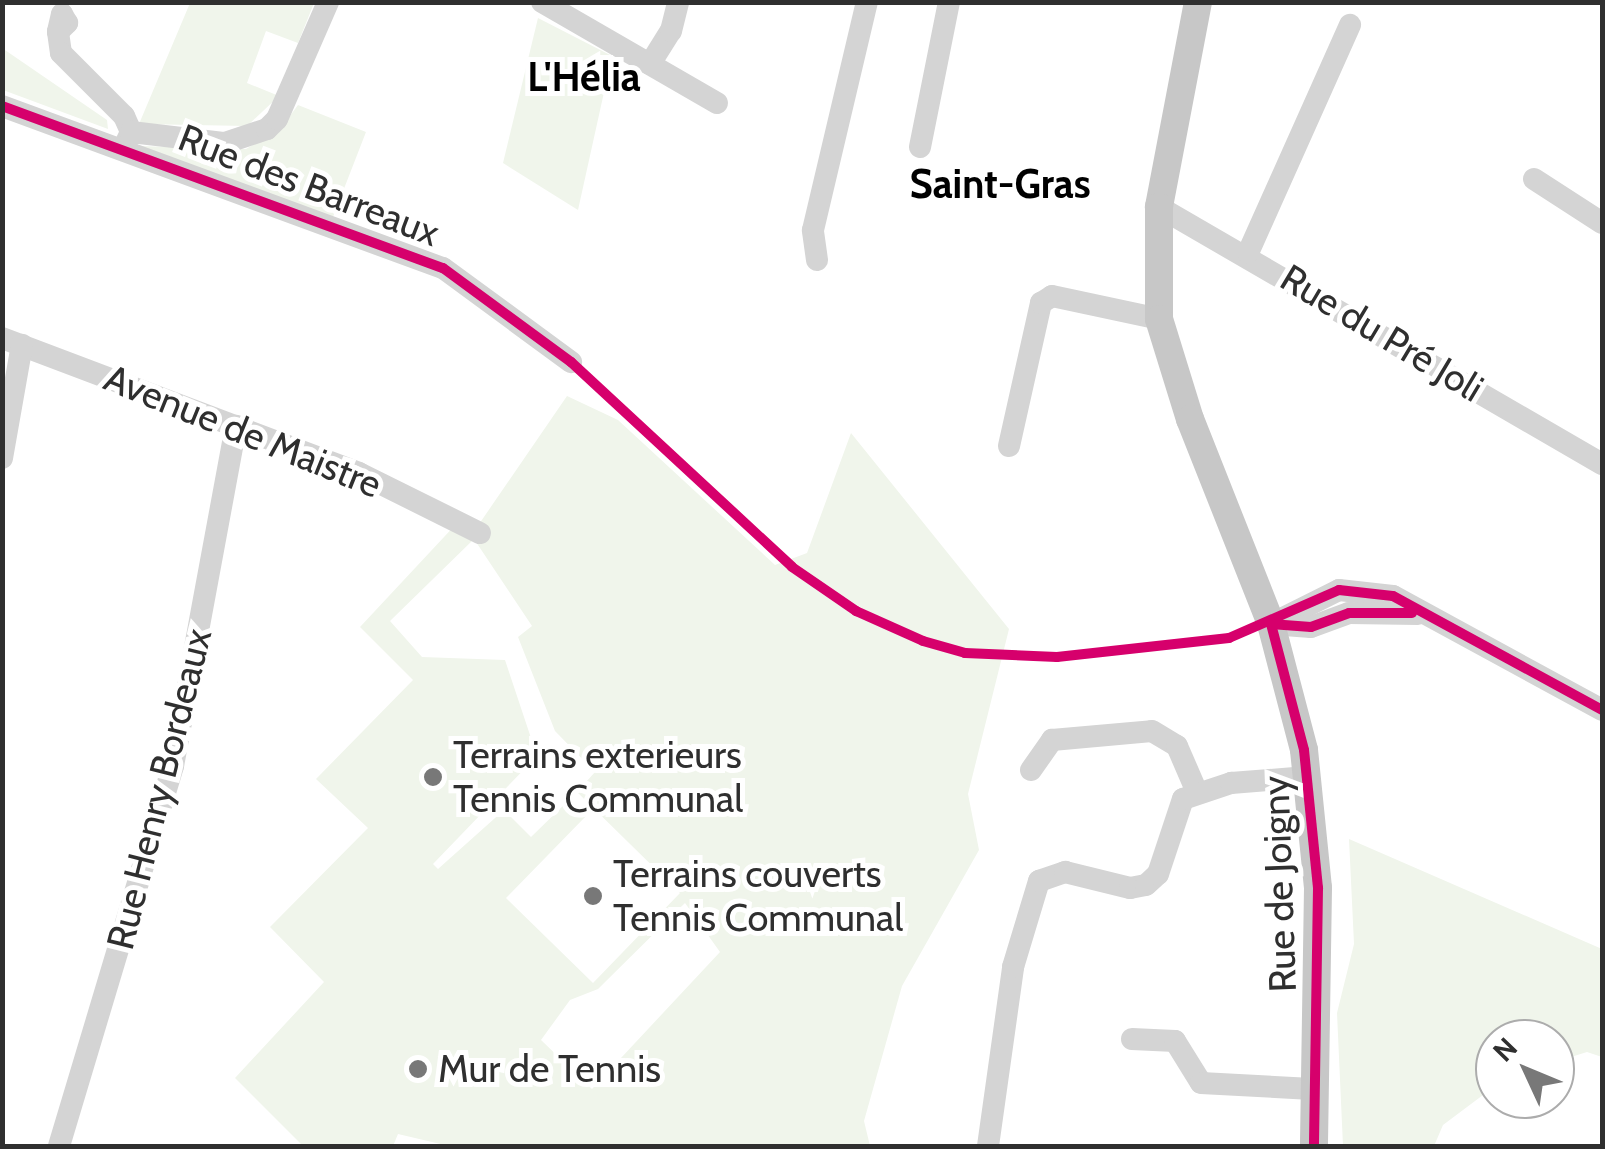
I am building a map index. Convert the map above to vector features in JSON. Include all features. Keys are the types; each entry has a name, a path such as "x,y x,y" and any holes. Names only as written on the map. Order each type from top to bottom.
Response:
{"main road":[{"name":"Rue de Joigny","path":"1198,2 1159,207 1159,319 1190,419 1271,624 1307,776 1318,888 1314,1146"}],"street":[{"path":"58,32 61,53 124,116 127,139 225,143 267,129 278,119 328,2"},
{"path":"542,2 716,103"},
{"path":"650,64 672,30 678,2"},
{"path":"818,260 814,230 867,2"},
{"path":"920,147 949,2"},
{"path":"1248,253 1350,25"},
{"name":"Rue des Barreaux","path":"2,106 127,139 443,268 571,362"},
{"path":"1534,178 1602,222"},
{"name":"Rue du Pré Joli","path":"1159,207 1248,253 1602,464"},
{"path":"1010,446 1040,304 1052,296 1159,319"},
{"path":"2,458 12,341"},
{"name":"Avenue de Maistre","path":"12,341 359,473 480,533"},
{"name":"Rue Henry Bordeaux","path":"59,1146 173,766 236,426"},
{"path":"1271,624 1311,627 1350,613 1426,614 1602,710"},
{"path":"1031,770 1052,740 1152,731 1176,746 1196,790"},
{"path":"988,1146 1013,968 1039,882 1064,872 1130,888 1146,885 1158,874 1183,798 1196,790 1307,776"},
{"path":"1132,1039 1175,1041 1201,1082 1312,1089"}],"shaded area":[{"path":"190,3 314,3 298,43 266,31 247,83 279,96 247,126 139,124"},
{"path":"538,18 612,56 578,210 503,163"},
{"path":"2,48 107,120 108,129 3,90"},
{"path":"298,105 366,132 333,217 139,146 246,149 281,128"},
{"path":"567,396 618,420 775,565 807,553 851,433 1009,629 968,794 979,850 902,986 864,1121 870,1146 449,1146 398,1134 393,1146 303,1146 235,1078 324,982 270,927 368,828 316,779 413,680 360,627 458,522 475,530","holes":["474,539 532,626 518,637 555,731 595,772 577,792 680,893 593,983 506,898 587,815 570,799 531,837 504,810 438,869 433,864 537,756 505,660 422,657 390,621","685,903 720,952 592,1089 541,1040 570,1000 598,989"]},
{"path":"1349,839 1602,949 1602,1057 1587,1052 1575,1056 1575,1019 1475,1019 1475,1101 1443,1125 1434,1146 1343,1146 1337,1013 1354,944"}],"cycle path":[{"path":"2,106 443,268 571,362 792,567 856,611 923,641 965,653 1057,657 1229,638 1339,590 1393,596 1602,710"},
{"path":"1271,624 1311,627 1349,613 1412,613"},
{"path":"1271,624 1304,750 1318,888 1314,1146"}],"place":[{"name":"Terrains exterieurs Tennis Communal","path":"433,777"},
{"name":"Terrains couverts Tennis Communal","path":"593,896"},
{"name":"Mur de Tennis","path":"418,1069"}],"district":[{"name":"L'Hélia","path":"584,77"},
{"name":"Saint-Gras","path":"1000,184"}]}
